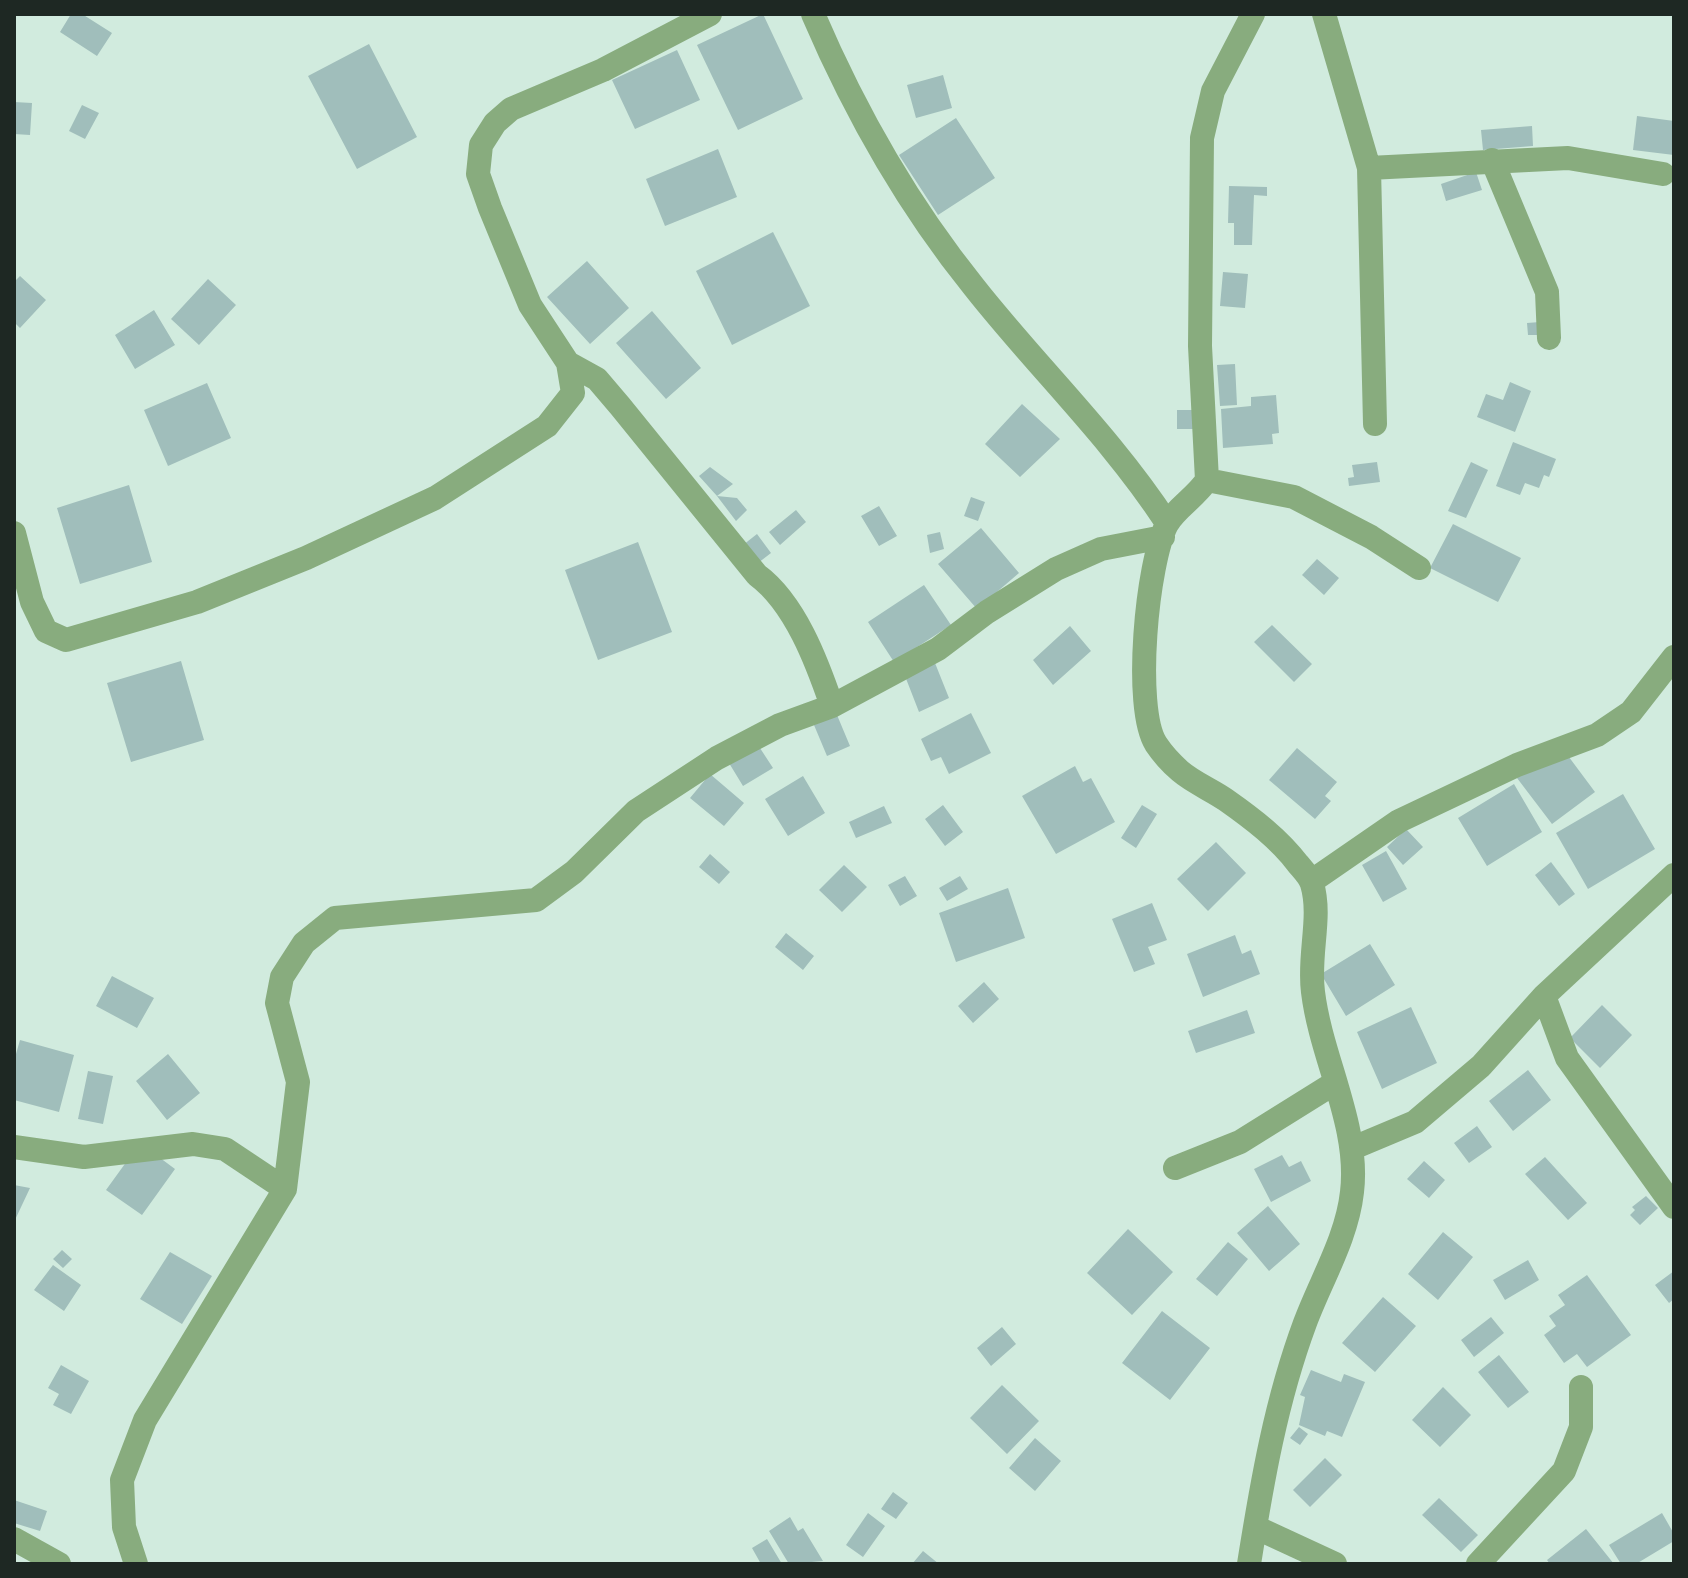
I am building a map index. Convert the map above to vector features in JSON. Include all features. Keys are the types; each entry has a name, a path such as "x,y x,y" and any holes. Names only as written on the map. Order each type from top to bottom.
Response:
{"street":[{"path":"14,533 32,602 46,631 66,640 197,602 306,558 435,498 547,426 573,393 568,363 530,305 508,253 478,174 481,145 495,123 511,109 603,70 710,14"},
{"path":"813,14 844,87 892,171 973,286 1110,443 1165,530"},
{"path":"1249,1564 1267,1452 1305,1324 1335,1252 1352,1194 1353,1148 1333,1084 1313,993 1310,958 1317,918 1312,881 1282,843 1226,800 1181,772 1155,743 1145,708 1143,665 1156,558 1165,530 1207,480 1200,360 1202,138 1213,91 1253,14"},
{"path":"1324,14 1369,168 1375,424"},
{"path":"1369,168 1568,158 1663,174"},
{"path":"1492,160 1547,292 1549,338"},
{"path":"568,363 597,379 645,433 757,575 772,586 805,642 832,706"},
{"path":"1207,480 1294,497 1371,537 1419,568"},
{"path":"136,1564 124,1527 122,1480 145,1420 285,1189 298,1082 277,1003 282,977 304,943 335,918 536,900 574,872 636,811 717,758 780,725 832,706 938,649 987,612 1056,569 1101,549 1165,530"},
{"path":"1312,881 1399,821 1517,765 1597,735 1631,712 1674,657"},
{"path":"1353,1148 1415,1122 1481,1066 1544,996 1674,875"},
{"path":"1544,996 1567,1058 1674,1207"},
{"path":"1175,1168 1240,1142 1333,1084"},
{"path":"14,1147 84,1157 193,1144 225,1149 285,1189"},
{"path":"1478,1564 1564,1471 1581,1427 1581,1387"},
{"path":"1255,1527 1335,1564"},
{"path":"14,1539 59,1564"}],"building":[{"path":"71,14 82,14 112,33 97,56 60,32"},
{"path":"763,14 803,99 738,130 697,45"},
{"path":"369,44 417,137 357,169 308,76"},
{"path":"677,50 700,100 635,129 612,80"},
{"path":"943,75 952,108 916,118 907,85"},
{"path":"14,102 32,103 30,135 14,134"},
{"path":"82,105 99,113 85,139 69,131"},
{"path":"1637,116 1674,121 1674,155 1633,150"},
{"path":"956,118 995,178 938,215 899,155"},
{"path":"1532,126 1533,146 1483,150 1481,130"},
{"path":"718,149 737,197 665,226 646,179"},
{"path":"1476,172 1482,190 1446,201 1441,184"},
{"path":"1229,186 1267,187 1267,196 1254,195 1252,245 1234,245 1234,223 1228,223"},
{"path":"773,232 810,306 732,345 696,271"},
{"path":"587,261 629,308 590,344 547,297"},
{"path":"1223,272 1248,274 1245,308 1220,306"},
{"path":"20,276 46,300 20,328 14,322 14,282"},
{"path":"208,279 236,305 199,345 171,319"},
{"path":"154,310 175,345 135,369 115,335"},
{"path":"652,311 701,368 666,399 616,343"},
{"path":"1540,322 1540,335 1528,335 1527,323"},
{"path":"1235,364 1237,405 1220,406 1217,365"},
{"path":"1510,382 1531,391 1515,432 1477,417 1486,394 1503,400"},
{"path":"207,383 231,438 168,466 144,410"},
{"path":"1276,395 1279,433 1272,434 1273,444 1223,448 1221,409 1251,406 1251,397"},
{"path":"1022,404 1060,439 1020,477 985,444"},
{"path":"1177,410 1193,410 1193,429 1177,429"},
{"path":"1513,442 1556,459 1549,477 1544,475 1539,488 1525,483 1520,495 1496,486"},
{"path":"1377,462 1380,482 1349,486 1348,478 1354,477 1352,465"},
{"path":"1471,462 1488,470 1466,518 1448,511"},
{"path":"710,467 733,484 717,496 699,476"},
{"path":"129,485 152,562 80,584 57,508"},
{"path":"717,496 737,498 747,510 736,521"},
{"path":"971,497 985,502 978,521 964,516"},
{"path":"879,506 897,536 879,546 861,516"},
{"path":"796,510 806,522 780,545 769,532"},
{"path":"1453,524 1521,558 1498,602 1430,568"},
{"path":"981,528 1019,573 977,609 938,564"},
{"path":"940,532 944,549 930,553 927,535"},
{"path":"757,534 771,553 758,563 743,545"},
{"path":"638,542 672,632 598,660 565,570"},
{"path":"1317,559 1339,578 1324,595 1302,575"},
{"path":"924,585 951,625 894,662 868,622"},
{"path":"1272,625 1312,664 1294,682 1254,642"},
{"path":"1070,626 1091,651 1053,685 1033,660"},
{"path":"181,661 204,740 131,762 107,683"},
{"path":"935,663 949,698 919,712 905,676"},
{"path":"971,713 991,753 949,774 941,757 931,761 921,739"},
{"path":"837,715 850,746 827,756 814,725"},
{"path":"758,745 773,768 743,786 729,763"},
{"path":"1560,745 1595,792 1552,824 1517,778"},
{"path":"1297,748 1337,782 1325,796 1331,801 1315,819 1269,780"},
{"path":"1075,766 1083,782 1091,778 1115,822 1056,854 1022,796"},
{"path":"710,774 744,803 724,826 690,798"},
{"path":"803,776 825,813 788,836 765,799"},
{"path":"1514,784 1542,832 1487,866 1458,818"},
{"path":"1623,794 1655,849 1588,889 1556,833"},
{"path":"943,805 963,832 945,846 925,819"},
{"path":"1142,805 1157,814 1136,848 1121,838"},
{"path":"884,806 892,823 856,838 849,822"},
{"path":"1406,829 1423,847 1403,865 1387,847"},
{"path":"1216,842 1246,873 1208,911 1177,879"},
{"path":"1386,851 1407,889 1383,902 1362,865"},
{"path":"710,854 730,872 719,884 699,867"},
{"path":"1551,862 1575,894 1559,906 1535,875"},
{"path":"844,865 867,887 842,912 819,890"},
{"path":"905,876 917,896 900,906 888,885"},
{"path":"960,876 968,889 947,901 939,888"},
{"path":"1008,888 1025,938 956,962 939,913"},
{"path":"1152,903 1167,940 1148,947 1155,964 1134,972 1112,919"},
{"path":"786,933 814,956 803,970 775,947"},
{"path":"1235,935 1242,954 1251,950 1260,974 1203,997 1187,954"},
{"path":"1370,944 1395,985 1346,1016 1321,974"},
{"path":"112,976 154,998 137,1028 96,1006"},
{"path":"984,982 999,999 973,1023 958,1006"},
{"path":"1602,1005 1632,1035 1600,1068 1570,1038"},
{"path":"1411,1007 1437,1063 1382,1089 1357,1032"},
{"path":"1247,1010 1255,1033 1196,1053 1188,1031"},
{"path":"20,1040 74,1055 59,1112 14,1100 14,1061"},
{"path":"168,1054 200,1093 167,1120 136,1081"},
{"path":"1528,1070 1551,1100 1513,1131 1489,1101"},
{"path":"88,1071 113,1076 103,1124 78,1119"},
{"path":"1477,1126 1492,1147 1469,1163 1454,1143"},
{"path":"140,1143 175,1169 142,1215 106,1190"},
{"path":"1282,1155 1289,1167 1301,1161 1311,1181 1271,1202 1254,1169"},
{"path":"1545,1157 1587,1203 1568,1220 1525,1174"},
{"path":"1424,1161 1445,1180 1429,1198 1407,1179"},
{"path":"14,1185 30,1188 14,1222"},
{"path":"1646,1196 1658,1208 1640,1225 1630,1215 1635,1210 1632,1207"},
{"path":"1268,1206 1300,1244 1269,1271 1237,1233"},
{"path":"1128,1229 1173,1272 1132,1315 1087,1273"},
{"path":"1443,1232 1473,1257 1438,1300 1408,1274"},
{"path":"1228,1242 1248,1259 1217,1296 1196,1279"},
{"path":"62,1250 72,1259 63,1268 53,1259"},
{"path":"170,1252 212,1276 182,1324 140,1299"},
{"path":"1528,1260 1539,1280 1505,1300 1493,1280"},
{"path":"53,1265 81,1285 64,1311 34,1290"},
{"path":"1674,1271 1674,1299 1669,1303 1655,1285"},
{"path":"1587,1275 1631,1335 1587,1367 1577,1354 1564,1363 1544,1335 1556,1326 1549,1316 1565,1305 1558,1295"},
{"path":"1383,1297 1416,1326 1375,1372 1342,1343"},
{"path":"1162,1311 1210,1348 1170,1400 1122,1363"},
{"path":"1491,1317 1504,1333 1474,1357 1461,1340"},
{"path":"1002,1327 1016,1344 991,1366 977,1348"},
{"path":"1499,1355 1529,1392 1508,1408 1478,1372"},
{"path":"61,1365 89,1381 71,1414 53,1405 59,1394 48,1388"},
{"path":"1311,1370 1341,1382 1344,1374 1365,1382 1342,1437 1327,1431 1325,1436 1299,1425 1305,1397 1300,1395"},
{"path":"1002,1385 1039,1421 1007,1454 970,1418"},
{"path":"1443,1387 1471,1415 1440,1447 1412,1420"},
{"path":"1299,1427 1308,1434 1300,1445 1290,1438"},
{"path":"1035,1438 1061,1461 1035,1491 1009,1468"},
{"path":"1325,1458 1342,1475 1310,1507 1293,1490"},
{"path":"893,1492 908,1503 896,1519 881,1509"},
{"path":"1439,1498 1478,1535 1461,1552 1422,1515"},
{"path":"14,1500 47,1511 40,1531 14,1523"},
{"path":"868,1513 885,1526 863,1557 846,1545"},
{"path":"1662,1513 1674,1534 1674,1541 1636,1564 1621,1564 1609,1545"},
{"path":"790,1517 798,1531 803,1528 823,1561 789,1564 769,1531"},
{"path":"1586,1529 1614,1564 1550,1564 1547,1560"},
{"path":"767,1539 782,1564 761,1564 752,1548"},
{"path":"923,1551 939,1564 912,1564"}]}
